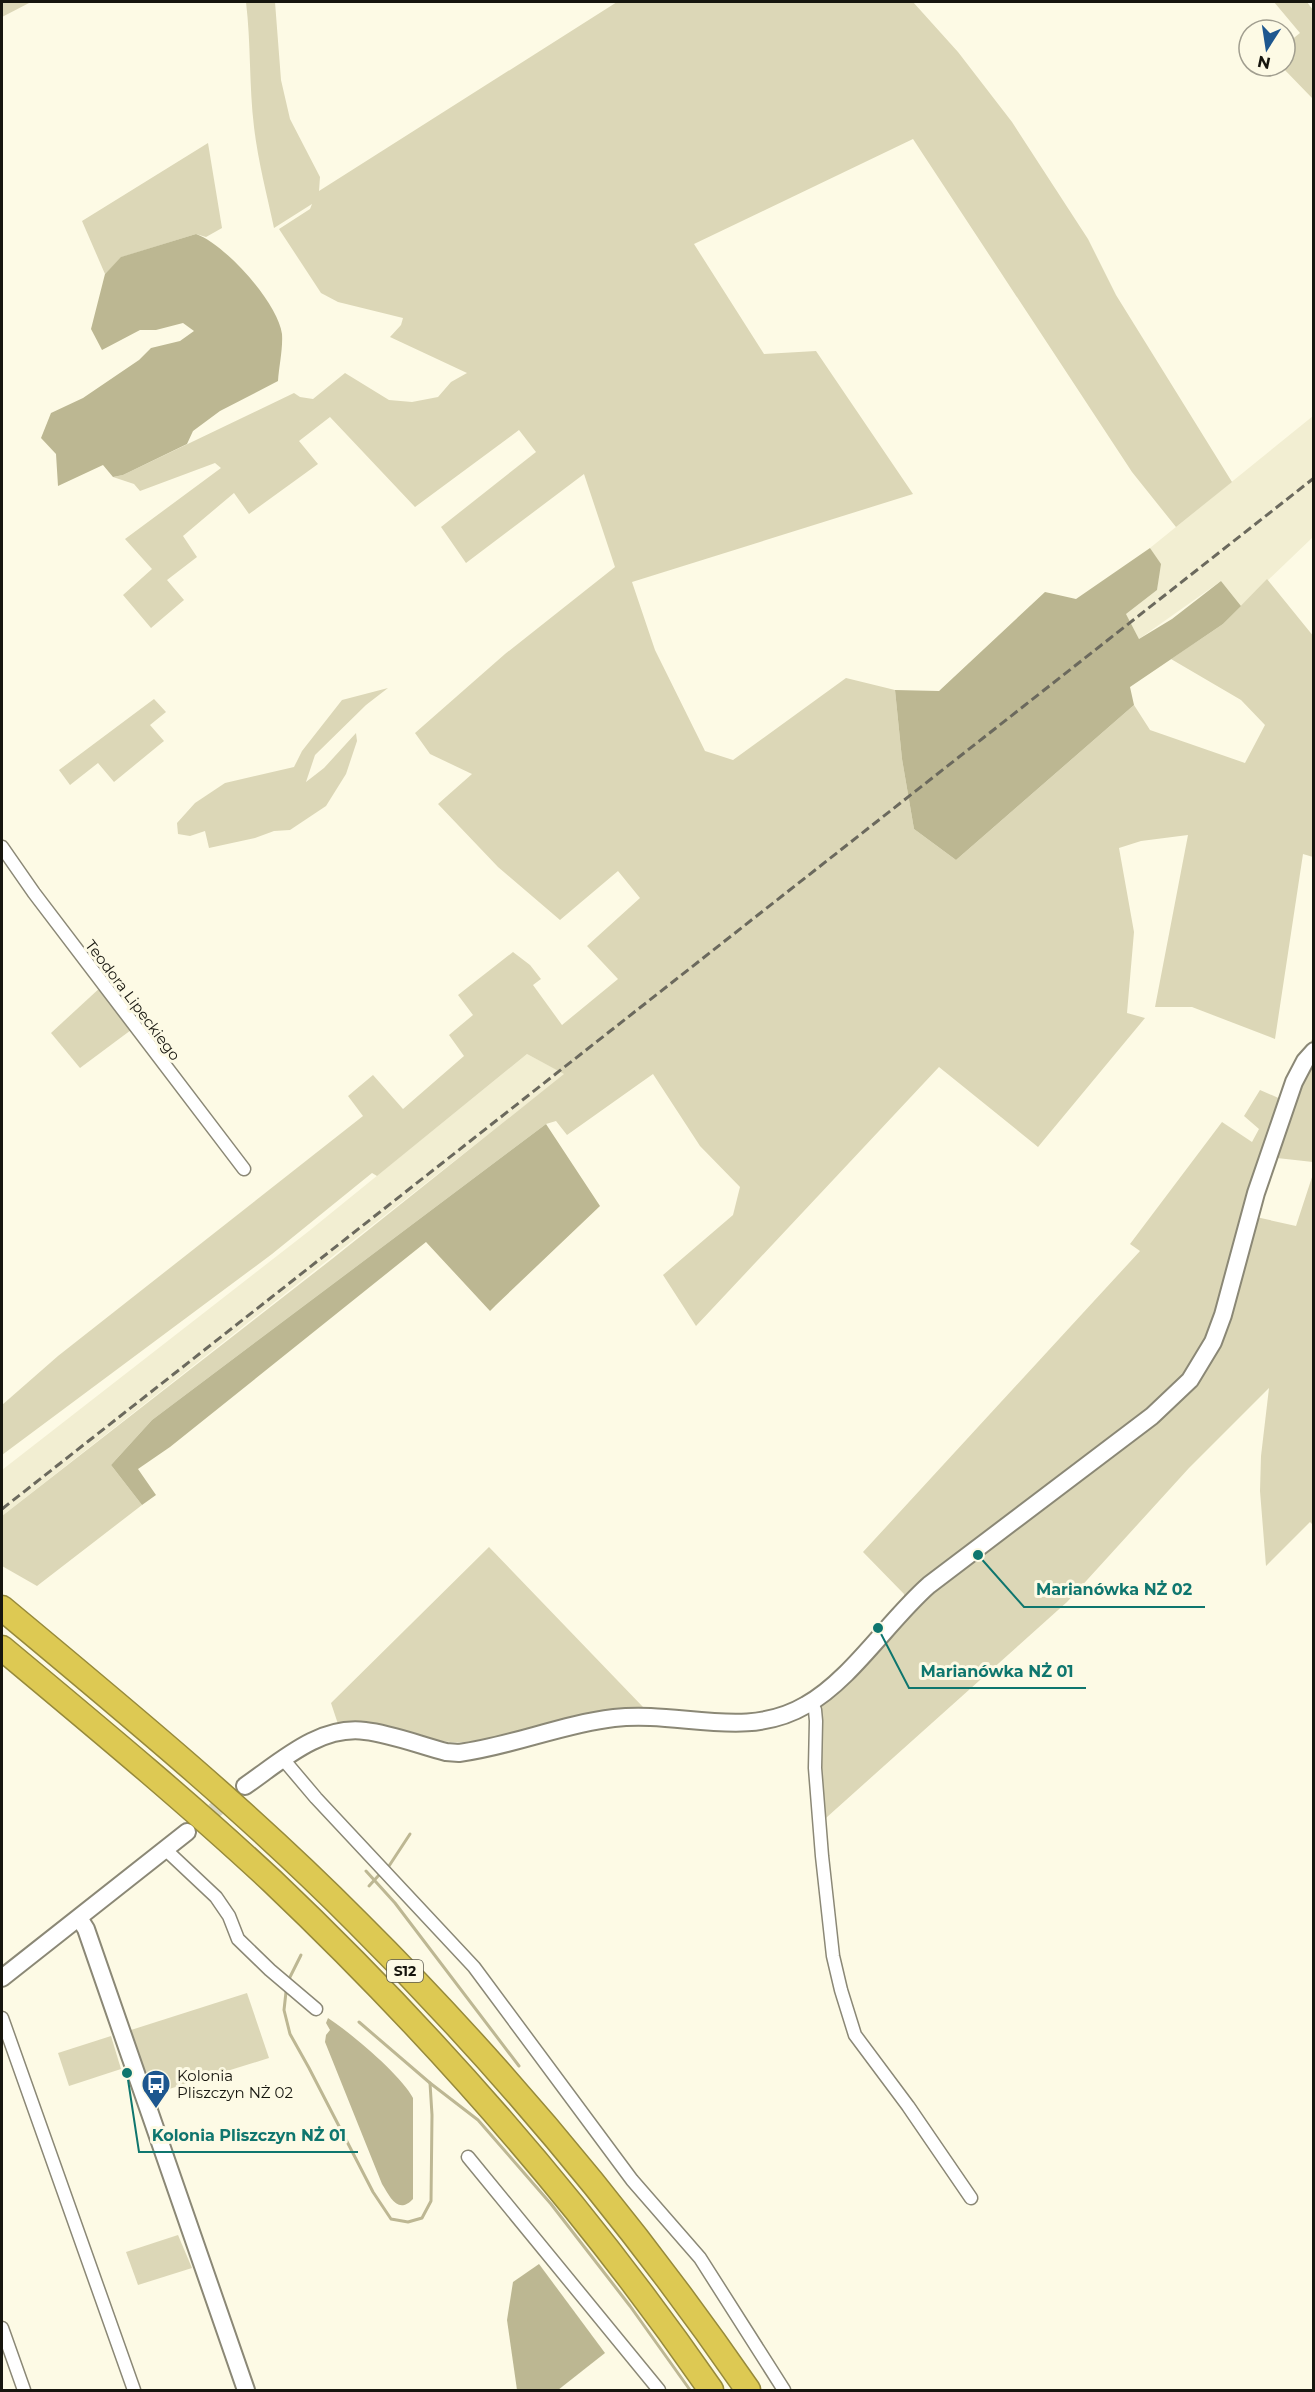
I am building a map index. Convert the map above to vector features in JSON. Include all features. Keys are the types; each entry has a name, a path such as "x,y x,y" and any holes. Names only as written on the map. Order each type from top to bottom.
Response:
{"highway":[{"name":"S12","path":"2,1608 257,1827 358,1922 463,2031 542,2121 632,2230 748,2391"},
{"name":"S12","path":"2,1648 230,1842 389,1997 443,2054 545,2170 640,2292 711,2391"}],"street":[{"name":"Teodora Lipeckiego","path":"2,847 34,893 244,1169"},
{"path":"245,1786 283,1759 319,1738 350,1731 374,1732 446,1752 459,1753 615,1718 651,1716 725,1724 754,1723 785,1715 811,1702 838,1681 929,1585 1152,1416 1184,1387 1196,1372 1207,1355 1219,1325 1256,1192 1294,1082 1302,1066 1314,1051"},
{"path":"811,1702 815,1710 816,1721 814,1768 833,1956 855,2035 908,2106 971,2198"},
{"path":"283,1759 316,1798 474,1967 632,2180 700,2258 784,2391"},
{"path":"2,1978 188,1832"},
{"path":"165,1850 216,1897 229,1916 238,1939 316,2009"},
{"path":"79,1918 88,1936 246,2391"},
{"path":"2,2018 134,2391"},
{"path":"468,2157 659,2391"},
{"path":"2,2328 24,2391"}],"shaded area":[{"path":"2,2 31,2 2,17"},
{"path":"246,2 275,2 281,80 290,119 320,177 319,191 617,2 913,2 958,52 1012,122 1088,239 1116,295 1232,482 1176,527 1132,472 913,139 694,244 764,354 816,351 913,494 632,582 655,650 705,751 733,760 846,678 895,690 902,759 914,829 956,860 1134,705 1150,730 1245,763 1265,725 1241,700 1171,659 1223,624 1267,579 1314,637 1313,857 1303,854 1275,1039 1192,1007 1155,1007 1188,835 1141,841 1119,848 1134,932 1127,1013 1145,1018 1038,1147 939,1067 696,1326 663,1275 733,1215 740,1187 700,1146 653,1074 567,1135 556,1121 546,1124 152,1420 111,1465 142,1505 37,1586 2,1566 2,1516 332,1259 564,1074 527,1054 377,1176 372,1173 272,1254 2,1455 2,1405 58,1356 363,1116 348,1096 373,1075 403,1109 464,1056 449,1035 473,1015 458,995 513,952 530,965 541,979 533,985 562,1025 618,979 587,946 640,898 618,871 560,920 498,867 438,804 472,774 430,754 415,733 505,654 615,567 584,474 466,563 441,527 536,452 519,430 415,507 330,417 299,441 318,464 249,514 234,493 183,536 197,557 167,580 184,600 151,628 123,595 152,569 125,539 221,468 215,463 140,491 134,484 113,477 123,475 294,393 300,397 313,399 345,373 389,400 412,402 438,397 451,382 467,373 390,337 401,325 403,318 338,302 321,293 279,229 310,209 312,204 274,228 254,127"},
{"path":"1274,2 1307,2 1313,10 1313,99 1293,78 1297,78 1297,35 1300,33 1297,29 1297,18 1287,18"},
{"path":"208,143 222,228 206,237 196,234 122,257 105,274 82,221"},
{"path":"196,234 221,249 235,262 261,291 271,307 282,334 278,381 220,411 193,431 187,444 123,475 113,477 103,465 58,486 56,454 41,438 51,413 83,398 139,360 151,348 180,341 194,331 183,323 156,330 140,330 102,350 91,329 105,274 121,257"},
{"path":"1313,416 1313,537 1241,606 1221,581 1139,639 1126,614 1157,590 1160,564 1150,548"},
{"path":"1150,548 1161,564 1157,590 1126,614 1139,639 1172,619 1221,581 1241,606 1223,624 1130,687 1134,705 956,860 914,829 902,759 895,690 939,691 1045,592 1076,599"},
{"path":"388,688 366,705 315,755 306,782 324,768 356,733 357,741 346,774 326,806 290,830 274,831 255,838 209,848 205,831 190,836 178,834 177,823 195,803 225,783 294,767 302,751 342,700"},
{"path":"154,699 166,712 150,725 164,741 114,782 98,763 70,785 59,770"},
{"path":"102,986 131,1030 80,1068 51,1033"},
{"path":"1313,1037 1313,1162 1277,1158 1266,1190 1256,1187 1247,1215 1296,1226 1313,1174 1313,1525 1310,1522 1266,1566 1260,1491 1261,1456 1269,1388 1189,1468 1067,1602 817,1826 811,1769 809,1697 904,1602 904,1594 863,1552 1140,1251 1130,1244 1222,1122 1252,1142 1259,1129 1244,1116 1260,1090 1283,1100"},
{"path":"527,1054 565,1074 2,1516 2,1470 309,1231"},
{"path":"546,1124 600,1206 490,1311 426,1242 170,1447 138,1469 156,1495 142,1505 111,1465 152,1420"},
{"path":"489,1547 643,1707 599,1713 513,1735 469,1742 436,1740 371,1726 338,1724 331,1703"},
{"path":"247,1993 269,2058 153,2094 131,2030"},
{"path":"328,2018 387,2067 413,2098 413,2199 408,2203 399,2205 382,2184 325,2042 330,2030 326,2023"},
{"path":"111,2036 121,2069 69,2086 58,2053"},
{"path":"178,2235 192,2268 138,2285 126,2252"},
{"path":"539,2264 605,2353 558,2390 517,2390 507,2320 513,2282"}],"waterway":[{"path":"389,1866 410,1834"},
{"path":"366,1871 395,1903 519,2066"},
{"path":"369,1886 379,1875"},
{"path":"289,1979 301,1955"},
{"path":"286,1992 284,2010 290,2034 373,2192 391,2219 408,2222 422,2218 431,2201 430,2083"},
{"path":"359,2022 430,2083 478,2120 551,2204 630,2306 690,2390"}],"tunnel":[{"path":"195,1826 236,1793"}],"railway":[{"path":"2,1509 1314,478"}],"place":[{"name":"Marianówka NŻ 02","path":"978,1555"},
{"name":"Marianówka NŻ 01","path":"878,1628"},
{"name":"Kolonia Pliszczyn NŻ 01","path":"127,2073"},
{"name":"Kolonia Pliszczyn NŻ 02","path":"156,2110"}]}
